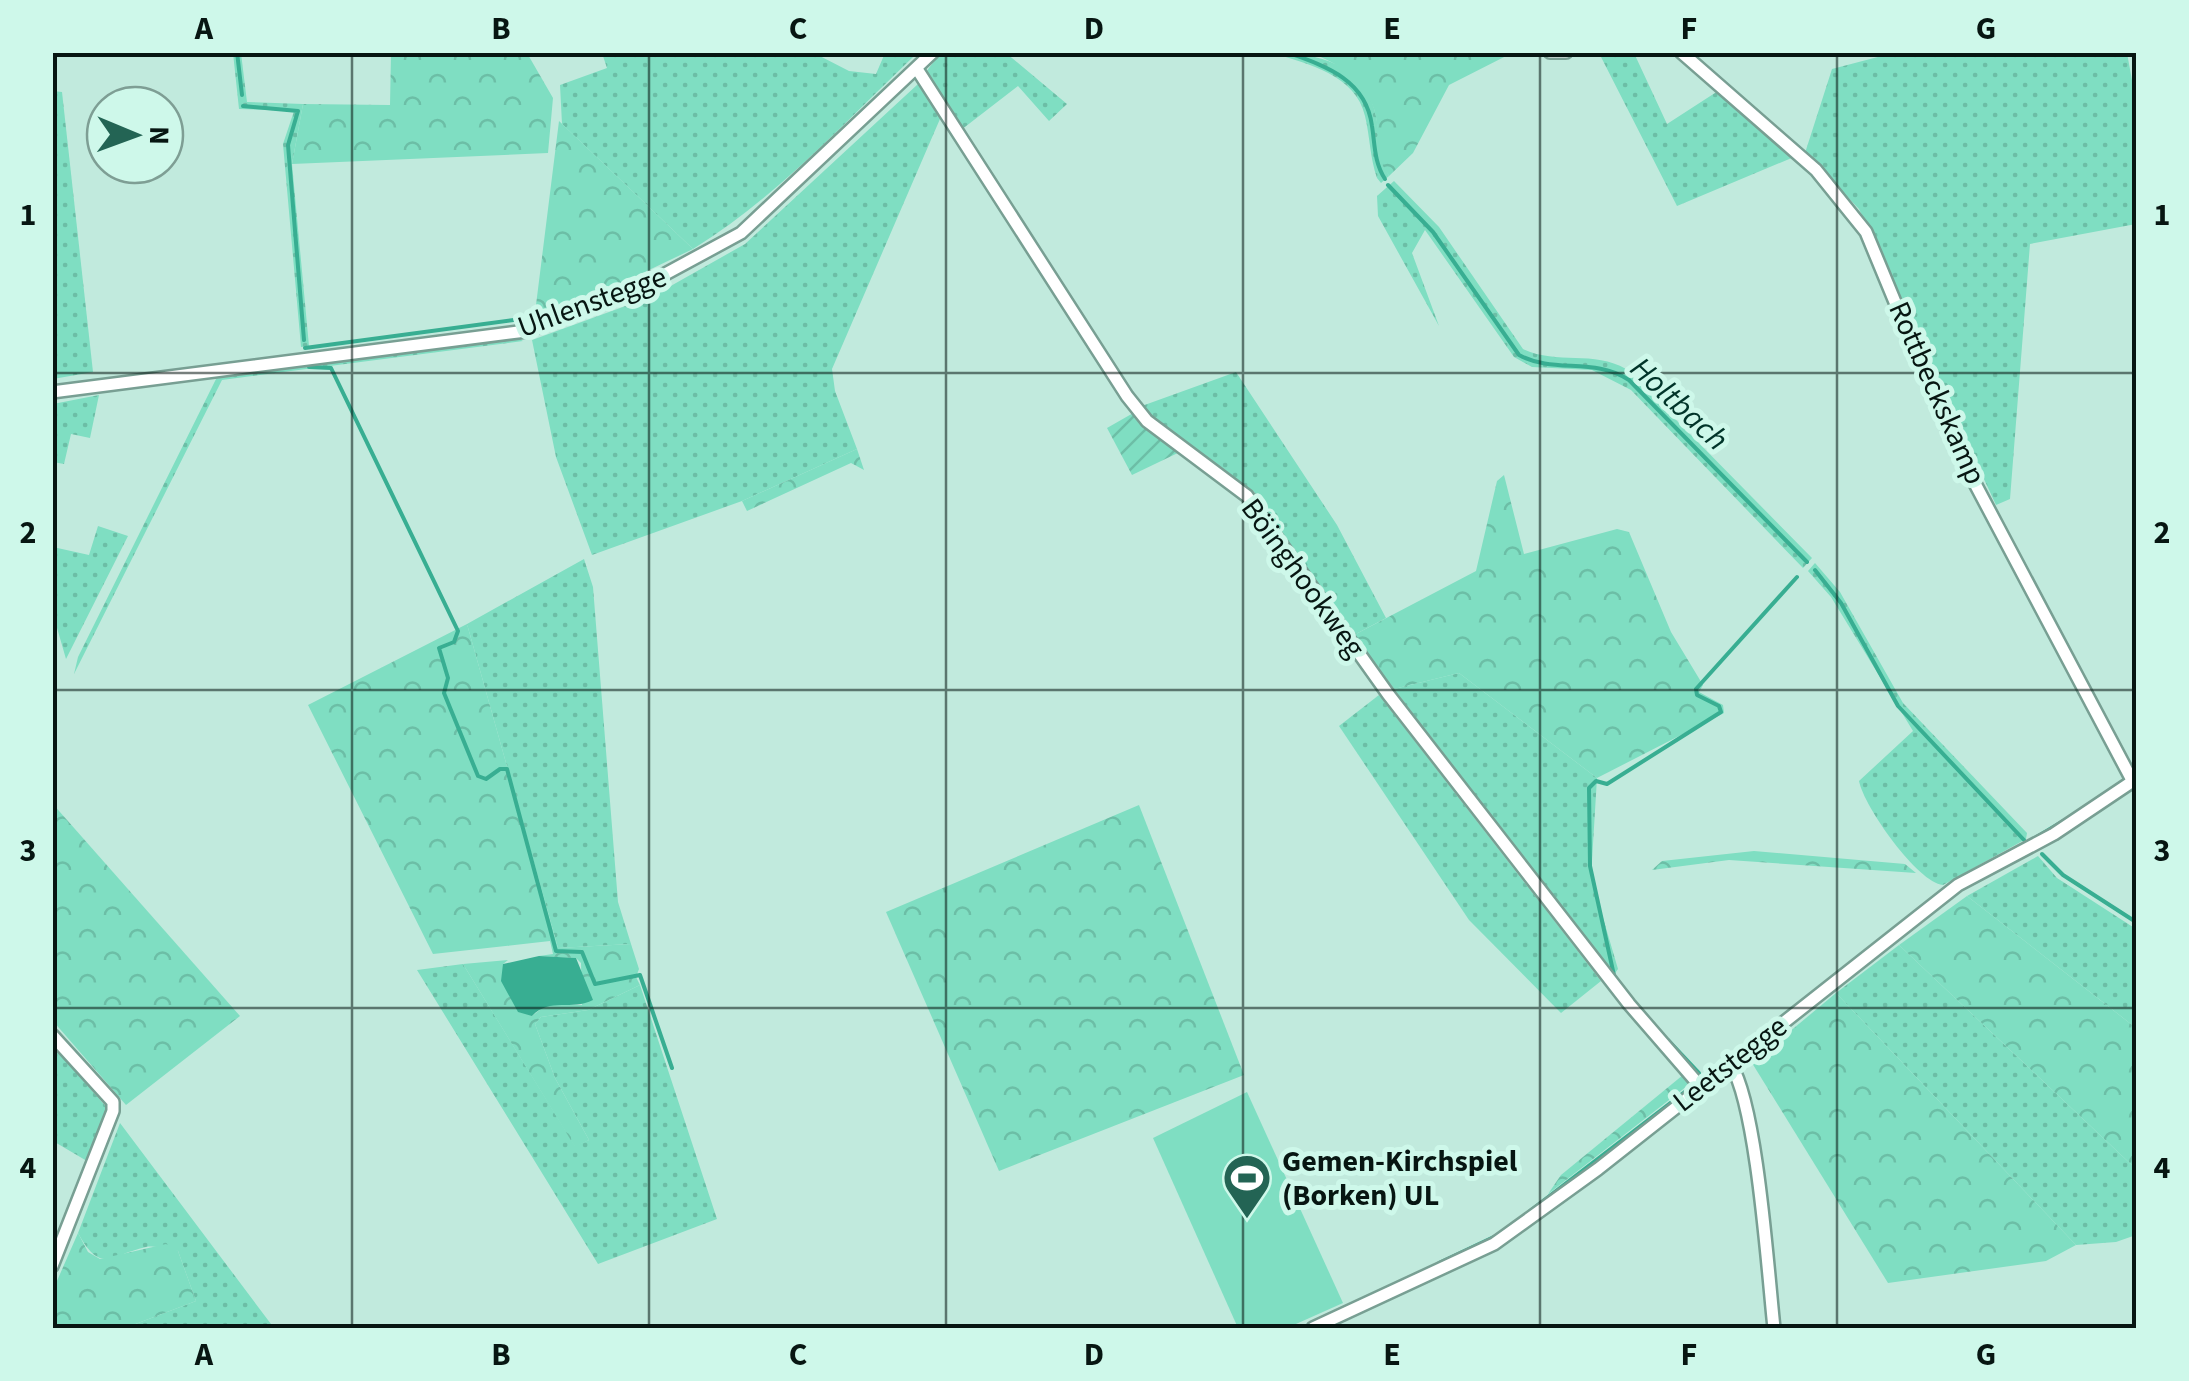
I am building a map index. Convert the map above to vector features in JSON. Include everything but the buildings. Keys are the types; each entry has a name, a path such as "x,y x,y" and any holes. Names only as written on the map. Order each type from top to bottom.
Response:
{"street":[{"name":"Uhlenstegge","path":"52,392 526,331 632,292 741,233 933,52"},
{"path":"1550,52 1566,52"},
{"name":"Rottbeckskamp","path":"1681,52 1816,170 1866,232 1953,442 2135,780"},
{"name":"Böinghookweg","path":"916,69 1127,396 1147,421 1247,496 1388,694 1629,1004 1700,1086"},
{"name":"Leetstegge","path":"1313,1328 1494,1244 1598,1169 1958,886 2027,850 2135,780"},
{"path":"52,1035 112,1102 114,1111 52,1266"},
{"path":"1731,1065 1740,1082 1774,1328"}],"green space":[{"path":"233,53 241,53 247,102 303,104 292,164 309,346 301,347 283,144 294,111 239,109"},
{"path":"391,53 527,53 553,98 548,153 292,164 303,104 390,105"},
{"path":"602,53 814,53 849,71 876,74 885,53 910,53 913,57 781,184 693,249 562,124 560,85 607,68"},
{"path":"940,53 1006,53 1067,104 1049,121 1018,86 961,130 926,72"},
{"path":"1273,53 1323,59 1351,73 1362,84 1376,116 1389,176 1381,183 1377,178 1365,116 1352,90 1329,73"},
{"path":"1311,53 1512,53 1449,85 1413,153 1389,176 1381,157 1370,98 1345,71"},
{"path":"1634,53 1667,124 1718,91 1794,157 1677,206 1600,55"},
{"path":"1893,53 2127,53 2136,102 2136,224 2030,244 2010,499 1996,505 1859,209 1805,153 1832,69"},
{"path":"918,84 943,112 832,369 835,391 857,449 742,501 592,555 556,457 532,340 653,296 745,244"},
{"path":"53,91 62,92 93,372 53,379"},
{"path":"559,121 693,249 605,291 535,313"},
{"path":"1394,181 1439,227 1523,349 1549,356 1601,360 1626,369 1812,558 1803,568 1631,390 1592,370 1532,367 1514,357 1425,230 1412,253 1439,326 1378,216 1377,196"},
{"path":"512,335 523,341 222,380 74,674 78,657 218,375"},
{"path":"1236,372 1337,525 1386,618 1354,635 1254,492 1139,407"},
{"path":"99,395 90,438 71,434 64,464 53,462 53,404"},
{"path":"1135,412 1182,451 1132,475 1107,428"},
{"path":"857,449 864,470 851,463 747,511 742,501"},
{"path":"1504,475 1524,554 1617,529 1629,532 1671,632 1703,685 1699,692 1723,705 1724,713 1597,778 1459,673 1394,689 1354,635 1476,571 1497,481"},
{"path":"98,526 128,536 66,659 53,614 53,547 89,555"},
{"path":"584,559 593,587 618,902 631,944 558,948 467,624"},
{"path":"1815,563 1840,592 1903,703 2027,833 2026,839 1943,885 1920,872 1894,842 1871,808 1859,781 1913,731 1831,597 1808,571"},
{"path":"467,624 558,948 631,944 639,969 636,977 640,985 588,1010 541,1017 535,1024 555,1078 589,1140 575,1147 463,964 508,960 503,964 532,1016 546,1005 582,1005 581,963 576,958 539,956 553,954 550,941 433,954 308,705"},
{"path":"1459,673 1597,778 1591,877 1618,969 1613,976 1394,689"},
{"path":"1379,695 1601,981 1561,1013 1469,920 1339,726"},
{"path":"52,803 240,1016 126,1105 53,1021"},
{"path":"1139,805 1244,1075 999,1171 886,912"},
{"path":"1754,851 1905,864 1916,873 1729,860 1652,870 1662,861"},
{"path":"2038,856 2057,878 2136,929 2136,1028 1967,896"},
{"path":"1967,896 2136,1028 2136,1169 1899,945"},
{"path":"1899,945 2136,1169 2136,1235 2116,1242 2076,1245 1836,993"},
{"path":"463,964 575,1146 589,1140 555,1078 535,1024 541,1017 588,1010 640,985 717,1219 598,1264 417,970"},
{"path":"1836,993 2076,1245 2046,1261 1888,1283 1752,1063"},
{"path":"52,1045 109,1110 92,1164 53,1141"},
{"path":"1683,1075 1691,1083 1548,1194 1561,1175"},
{"name":"Gemen-Kirchspiel (Borken) UL","path":"1247,1092 1343,1303 1287,1328 1238,1328 1153,1138"},
{"path":"120,1123 274,1328 125,1328 196,1301 178,1251 150,1247 100,1258 78,1233"},
{"path":"78,1233 88,1252 100,1259 166,1244 178,1251 196,1301 125,1328 53,1328 53,1290"}],"shaded area":[{"path":"539,956 576,958 593,1000 546,1007 532,1016 518,1012 501,981 503,964"}],"waterway":[{"path":"237,52 242,95"},
{"name":"Holtbach","path":"1286,52 1329,69 1362,97 1385,179"},
{"path":"243,106 298,111 288,145 304,340"},
{"name":"Holtbach","path":"1388,185 1433,232 1519,355 1546,364 1602,369 1629,380 1807,562"},
{"path":"305,348 521,319"},
{"path":"309,367 331,368 458,631 454,642 439,648 448,678 444,693 478,776 486,779 500,769 507,769 556,951 582,952 595,984 640,975 672,1068"},
{"name":"Holtbach","path":"1815,570 1841,603 1898,706 2024,840"},
{"path":"1615,980 1590,866 1589,788 1596,781 1607,784 1721,712 1719,706 1697,695 1696,689 1797,577"},
{"path":"2035,838 2065,820"},
{"name":"Holtbach","path":"2042,854 2063,875 2136,922"},
{"path":"1668,1040 1699,1073"},
{"path":"1530,1211 1686,1091"},
{"path":"1439,1263 1498,1235"}],"place":[{"name":"Gemen-Kirchspiel (Borken) UL","path":"1247,1220"}]}
